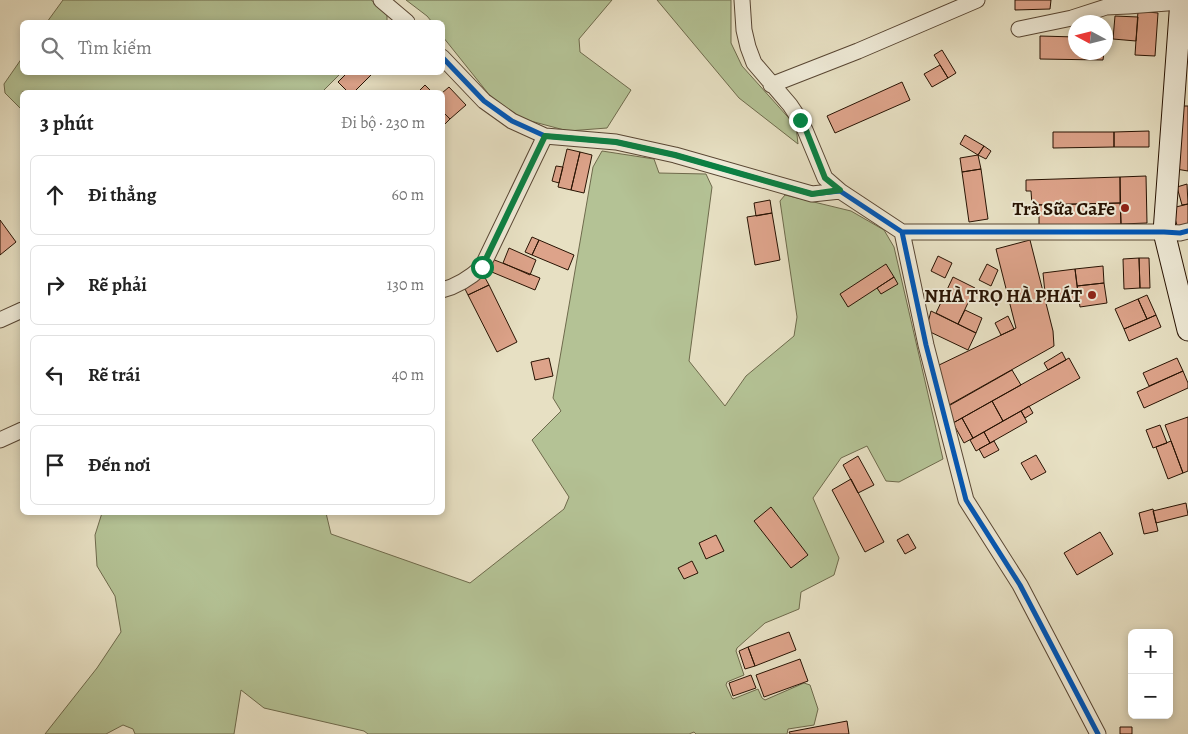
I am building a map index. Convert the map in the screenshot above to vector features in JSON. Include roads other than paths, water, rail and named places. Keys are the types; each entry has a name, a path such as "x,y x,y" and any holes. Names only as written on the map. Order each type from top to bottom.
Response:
{"street":[{"path":"381,0 405,20"},
{"path":"742,0 744,30 754,63 790,105 800,120 806,130 825,178 902,232 1188,231"},
{"path":"772,85 858,51 977,0"},
{"path":"1019,29 1072,18 1106,6 1181,1 1164,232 1188,330"},
{"path":"445,61 484,101 512,121 545,136 616,142 675,155 812,194 840,190"},
{"path":"445,289 463,282 482,267 545,136"},
{"path":"902,232 926,345 966,500 1020,585 1098,734"},
{"path":"0,320 20,311"},
{"path":"0,440 20,431"}],"place":[{"name":"Trà Sữa CaFe","path":"1125,208"},
{"name":"NHÀ TRỌ HÀ PHÁT","path":"1092,295"}]}
